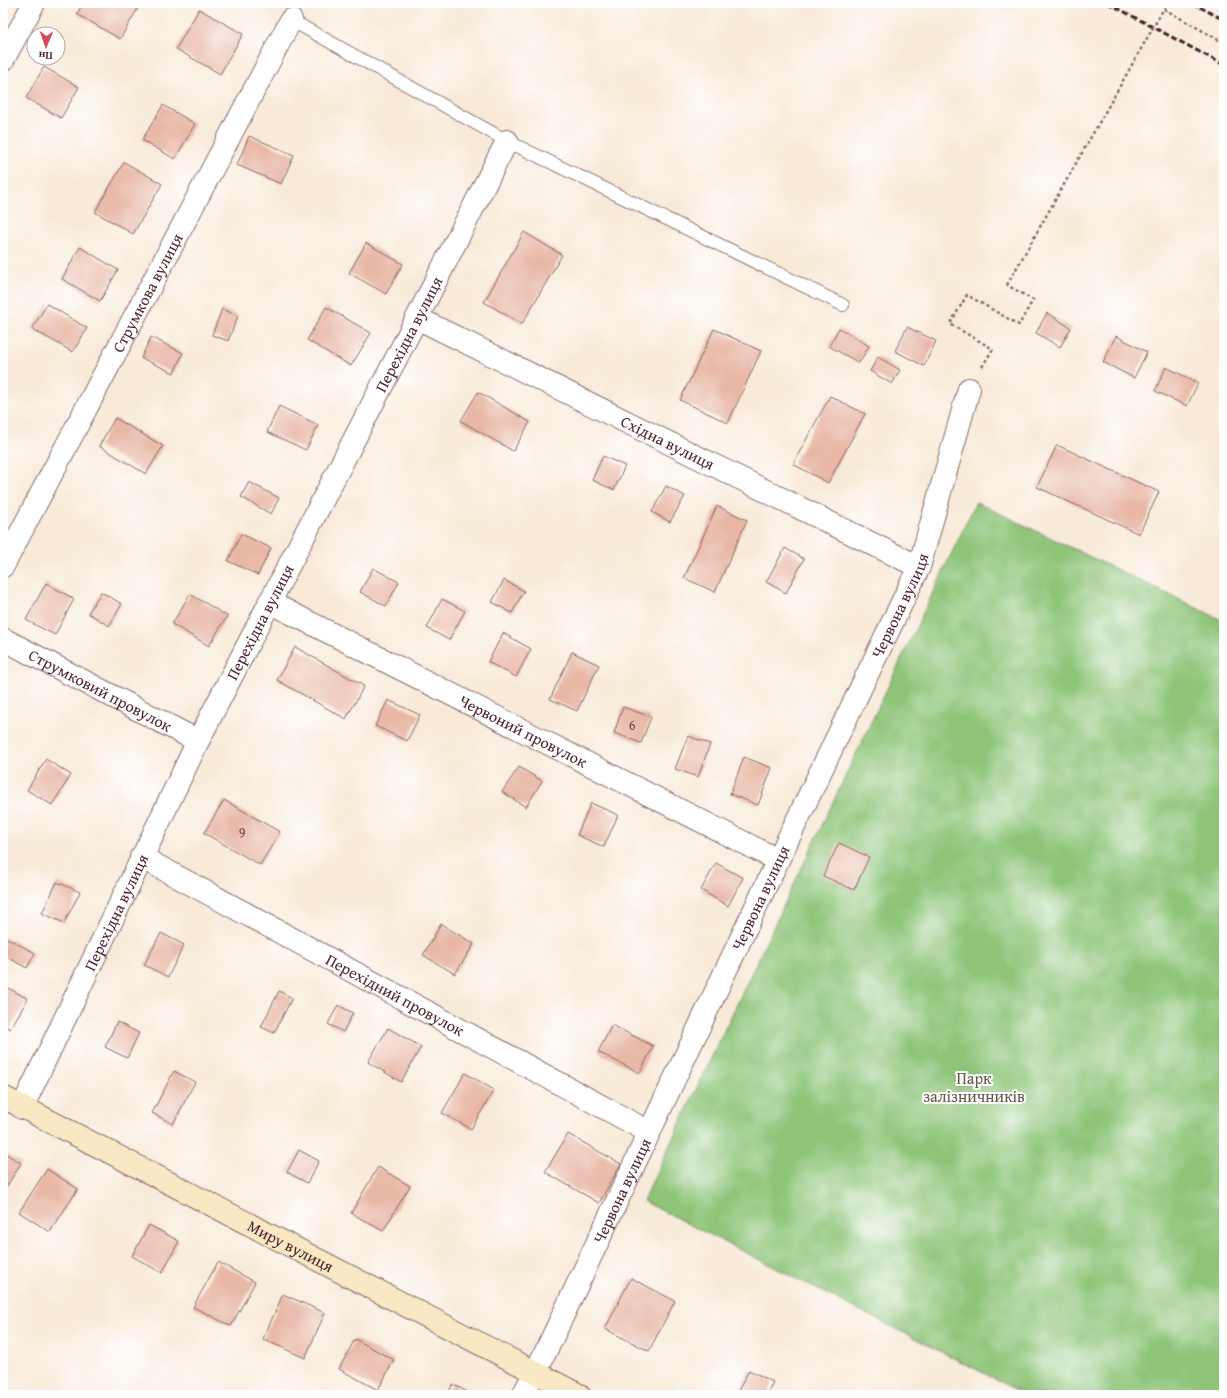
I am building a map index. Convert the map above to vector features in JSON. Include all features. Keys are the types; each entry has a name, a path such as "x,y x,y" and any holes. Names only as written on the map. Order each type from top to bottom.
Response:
{"main road":[{"name":"Миру вулиця","path":"3,1098 579,1395"}],"street":[{"path":"3,60 34,3"},
{"name":"Струмкова вулиця","path":"3,566 291,20"},
{"name":"Перехідна вулиця","path":"22,1108 198,741 417,318 506,142"},
{"name":"Східна вулиця","path":"417,318 919,567"},
{"name":"Червона вулиця","path":"523,1395 536,1372 778,860 919,567 969,389"},
{"name":"Червоний провулок","path":"269,602 778,860"},
{"name":"Струмковий провулок","path":"3,639 198,741"},
{"name":"Перехідний провулок","path":"142,857 649,1132"}],"lane":[{"path":"291,20 506,142 843,305"}],"path":[{"path":"969,389 993,349 950,324 966,295 1019,325 1033,300 1007,285 1167,3"},
{"path":"1164,10 1224,43"}],"green space":[{"name":"Парк залізничників","path":"976,502 1224,621 1224,1395 1027,1395 643,1201"}],"building":[{"path":"83,3 141,3 120,39 77,14"},
{"path":"199,9 243,34 220,74 176,49"},
{"path":"44,67 79,87 61,118 26,98"},
{"path":"163,105 195,124 175,159 142,140"},
{"path":"249,136 294,155 281,184 237,165"},
{"path":"124,162 162,184 133,234 95,212"},
{"path":"524,232 562,255 522,324 484,302"},
{"path":"366,243 403,264 386,294 349,273"},
{"path":"80,247 118,270 100,301 62,279"},
{"path":"47,304 87,328 73,352 32,329"},
{"path":"326,307 371,333 351,366 307,340"},
{"path":"222,309 238,316 228,341 212,335"},
{"path":"1047,313 1071,328 1060,347 1036,333"},
{"path":"907,327 936,341 924,366 895,351"},
{"path":"839,328 869,346 859,363 829,346"},
{"path":"714,329 761,351 728,423 680,400"},
{"path":"1116,336 1147,352 1134,378 1103,362"},
{"path":"151,337 183,353 174,373 141,358"},
{"path":"878,357 900,370 892,384 870,371"},
{"path":"1166,367 1198,383 1187,406 1155,391"},
{"path":"478,392 530,422 513,451 461,421"},
{"path":"830,396 865,414 828,483 793,464"},
{"path":"279,406 318,425 306,450 267,432"},
{"path":"115,418 163,446 146,474 99,446"},
{"path":"1057,445 1159,492 1139,534 1037,487"},
{"path":"603,456 625,466 614,490 592,480"},
{"path":"249,482 279,498 271,514 241,497"},
{"path":"666,486 685,496 670,522 652,512"},
{"path":"717,506 747,520 715,592 684,578"},
{"path":"241,534 271,548 258,575 228,561"},
{"path":"785,548 804,559 786,593 766,582"},
{"path":"373,568 399,582 386,606 360,592"},
{"path":"504,580 524,591 512,613 492,602"},
{"path":"46,583 74,599 55,635 26,620"},
{"path":"101,592 122,604 109,626 88,613"},
{"path":"190,594 227,616 209,646 172,624"},
{"path":"442,599 465,611 449,640 427,628"},
{"path":"503,633 531,649 516,677 488,662"},
{"path":"295,647 364,686 346,719 277,680"},
{"path":"572,652 599,665 577,711 550,699"},
{"path":"388,700 420,715 407,741 375,726"},
{"path":"623,707 651,717 641,743 614,733"},
{"path":"688,736 710,744 698,777 675,769"},
{"path":"744,757 772,768 758,805 730,794"},
{"path":"46,759 71,775 52,805 27,790"},
{"path":"519,767 542,781 526,807 502,792"},
{"path":"224,800 280,832 260,865 204,833"},
{"path":"591,803 618,815 604,847 577,835"},
{"path":"839,843 869,857 854,890 823,876"},
{"path":"716,863 743,878 728,906 701,890"},
{"path":"57,882 80,892 64,923 42,913"},
{"path":"441,924 474,944 455,974 423,955"},
{"path":"161,933 184,945 168,977 144,965"},
{"path":"5,937 35,953 27,968 3,955 3,940"},
{"path":"3,985 28,999 10,1029 3,1025"},
{"path":"279,991 292,998 274,1033 261,1027"},
{"path":"338,1005 353,1013 343,1032 328,1024"},
{"path":"117,1022 139,1033 127,1058 105,1047"},
{"path":"612,1025 653,1046 640,1073 598,1052"},
{"path":"388,1028 421,1047 401,1082 368,1062"},
{"path":"174,1071 195,1082 173,1124 152,1113"},
{"path":"465,1073 494,1090 471,1129 442,1113"},
{"path":"568,1134 621,1164 599,1203 545,1172"},
{"path":"299,1150 319,1161 307,1183 287,1172"},
{"path":"3,1152 21,1163 7,1186 3,1184"},
{"path":"378,1167 410,1186 383,1231 351,1213"},
{"path":"47,1169 78,1189 50,1232 19,1212"},
{"path":"149,1225 179,1241 162,1273 132,1256"},
{"path":"218,1262 255,1282 231,1326 193,1307"},
{"path":"631,1278 675,1301 649,1351 605,1329"},
{"path":"283,1294 325,1313 305,1358 263,1339"},
{"path":"355,1339 394,1360 378,1390 339,1369"},
{"path":"749,1370 773,1382 767,1395 736,1395"},
{"path":"453,1384 473,1395 447,1395"}],"railway":[{"path":"1108,3 1224,65"},
{"path":"1192,3 1224,20"}]}
